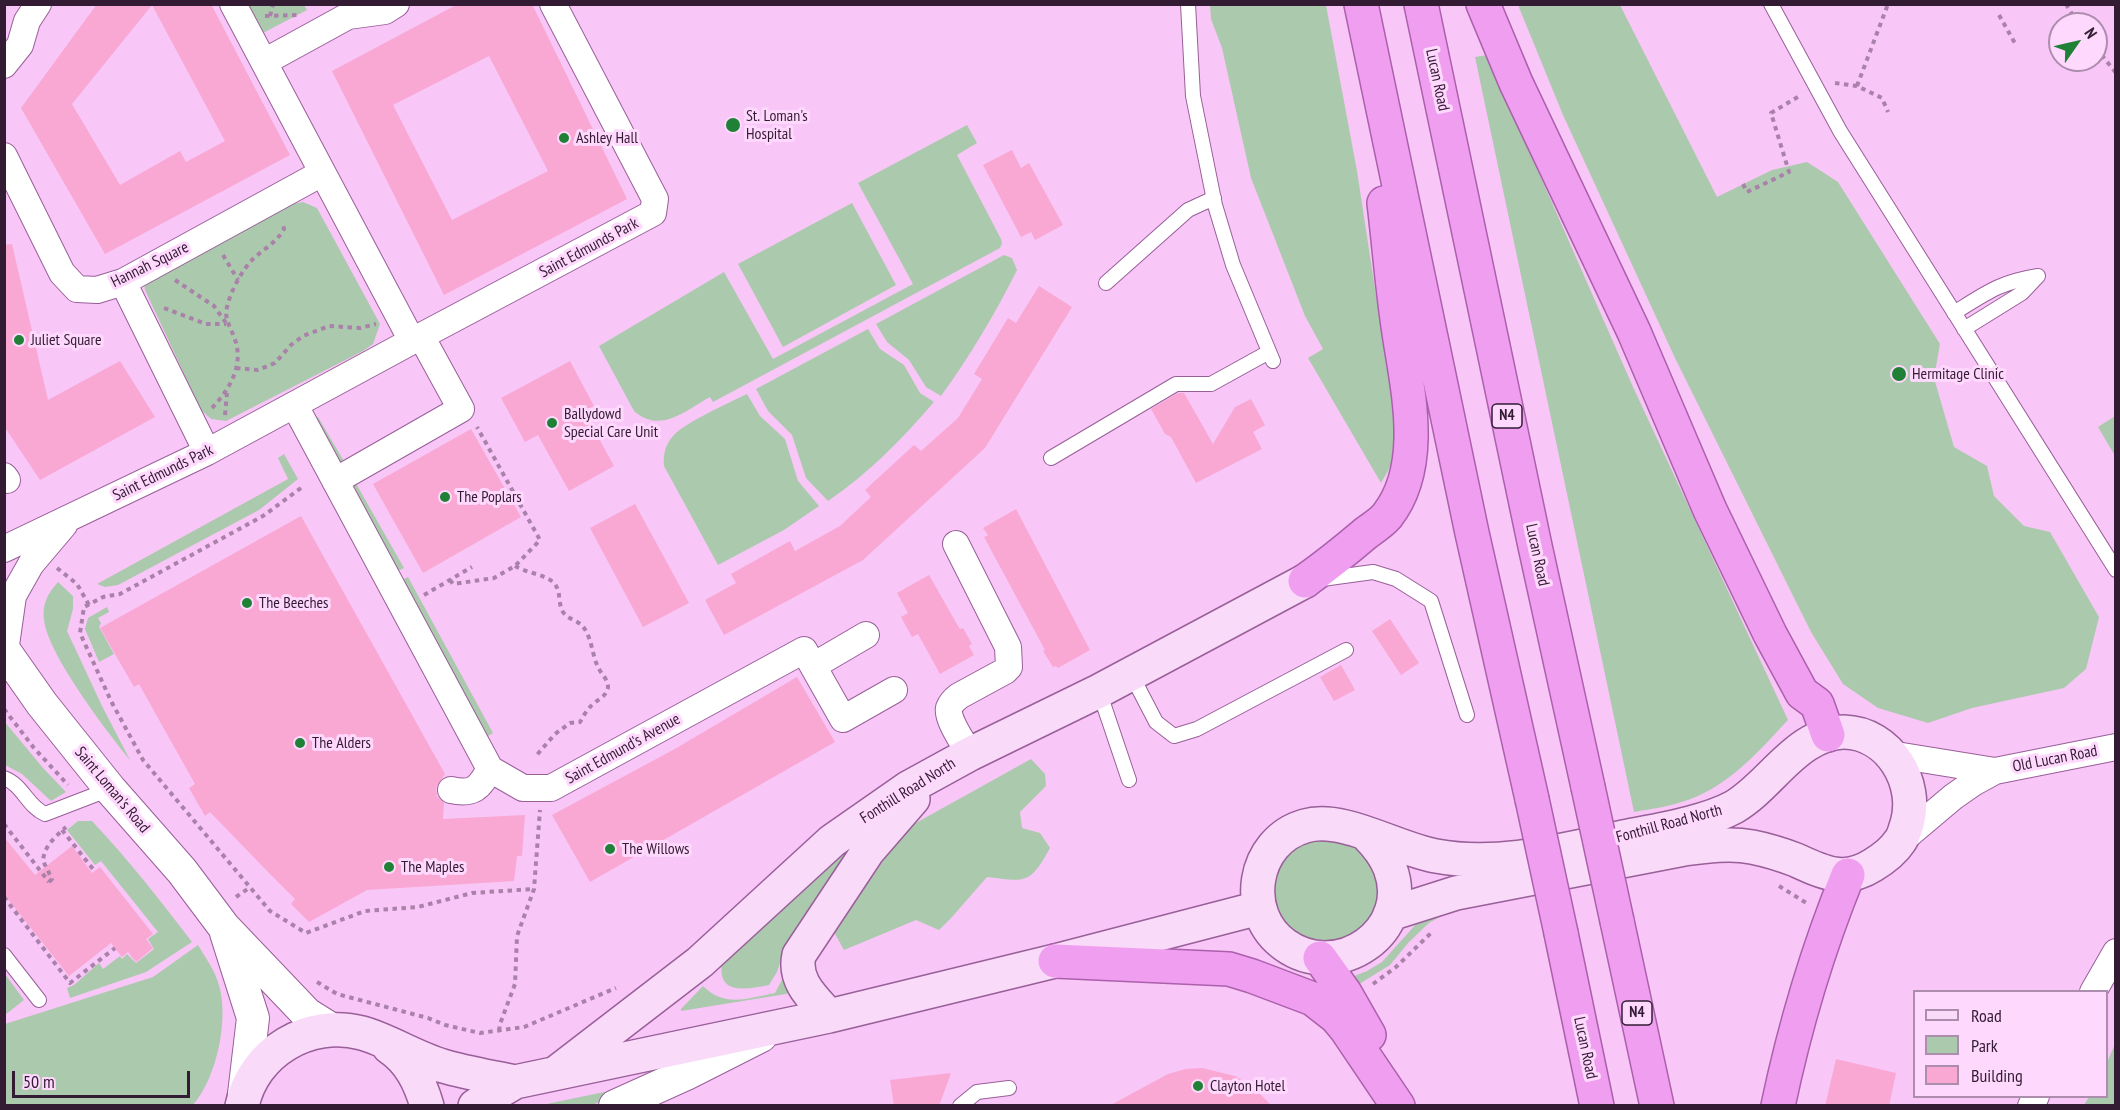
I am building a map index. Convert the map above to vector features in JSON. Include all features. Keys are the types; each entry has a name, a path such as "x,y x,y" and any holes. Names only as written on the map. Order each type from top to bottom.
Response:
{"highway":[{"name":"Lucan Road","path":"1421,4 1527,512 1658,1106"},
{"path":"1484,4 1516,83 1634,332 1710,510 1770,634 1803,693 1816,704 1828,735"},
{"name":"Lucan Road","path":"1361,6 1472,533 1597,1106"},
{"path":"1305,581 1387,516 1398,497 1409,464 1410,405 1398,324 1361,6"},
{"path":"1778,1106 1811,973 1848,875"},
{"path":"1320,958 1345,993 1376,1047 1398,1106"},
{"path":"1055,961 1229,969 1313,999 1346,1029 1398,1106"}],"main road":[{"name":"Fonthill Road North","path":"557,1072 700,962 832,841 908,788 970,754 1099,691 1305,581"},
{"name":"Fonthill Road North","path":"475,1106 515,1082 829,1016 1259,908 1257,892 1262,865 1277,842 1289,832 1320,823 1338,824 1435,856 1459,859 1509,859 1650,832 1707,818 1734,807 1797,751 1815,740 1843,732 1871,738 1890,754 1905,775 1911,796 1909,815 1902,840"},
{"path":"829,1016 802,982 797,970 799,955 868,851 938,772"},
{"path":"1259,908 1275,936 1296,951 1320,958 1340,956 1360,950 1386,925 1394,899 1391,870 1383,853 1367,835"},
{"path":"1848,875 1866,870 1880,861 1902,840"},
{"name":"Fonthill Road North","path":"1390,914 1456,893 1684,849 1717,845 1751,847 1796,860 1810,868 1829,874 1848,875"},
{"name":"Fonthill Road North","path":"243,1100 255,1071 277,1049 305,1034 331,1029 361,1033 442,1066 515,1082"},
{"name":"Fonthill Road North","path":"378,1040 393,1049 406,1062 421,1085 427,1106"}],"street":[{"path":"4,65 20,45 27,21 38,4"},
{"path":"233,4 398,313 417,338 461,409 335,481"},
{"path":"264,62 348,16 385,10 396,4"},
{"name":"Saint Edmunds Park","path":"4,549 207,452 653,213 655,199 553,4"},
{"name":"Hannah Square","path":"4,156 62,273 77,289 97,290 123,282 322,173"},
{"path":"123,282 207,452"},
{"path":"295,406 490,769 481,785 465,793 451,790"},
{"name":"Saint Edmunds Park","path":"5,651 14,596 31,564 70,518"},
{"path":"956,544 1008,647 1009,667 959,696 949,708 951,720 970,754"},
{"path":"866,635 813,666 843,719 894,690"},
{"name":"Saint Edmund's Avenue","path":"490,769 523,788 551,788 804,650 813,666"},
{"name":"Saint Loman's Road","path":"5,651 42,704 110,789 182,871 233,916 307,1014 331,1029"},
{"name":"Old Lucan Road","path":"1902,840 1953,797 1995,771 2115,747"},
{"name":"Old Lucan Road","path":"1890,754 1995,771"},
{"name":"Saint Loman's Road","path":"233,916 253,1018 243,1100"},
{"path":"2094,990 2115,952"},
{"path":"615,1106 686,1074 783,1025"}],"lane":[{"path":"1051,458 1176,384 1212,384 1271,357 1233,265 1214,198 1193,96 1188,4"},
{"path":"1772,4 1840,131 2115,570"},
{"path":"1106,283 1188,210 1214,198"},
{"path":"1954,313 1999,285 2016,279 2038,276 2022,293 1964,329"},
{"path":"1305,581 1373,572 1396,579 1431,601 1467,715"},
{"path":"1131,674 1156,722 1174,736 1197,729 1346,650"},
{"path":"1099,691 1129,780"},
{"path":"4,778 19,787 36,808 45,814 110,789"},
{"path":"4,955 39,1000"},
{"path":"960,1106 977,1092 1009,1088"}],"path":[{"path":"270,16 273,4"},
{"path":"1857,86 1888,4"},
{"path":"256,17 306,15"},
{"path":"1999,15 2016,45"},
{"path":"1743,183 1747,192 1789,172 1771,113 1826,82 1857,86 1882,98 1888,112"},
{"path":"227,324 227,307 238,280 253,259 278,240 284,229 274,200"},
{"path":"160,262 168,275 214,306 235,338 239,356 227,392 211,410 191,421"},
{"path":"139,316 159,306 206,324 227,324"},
{"path":"236,368 258,370 275,363 291,345 303,336 329,326 360,328 372,326 398,313"},
{"path":"450,580 453,584 495,578 515,566 540,540 472,417 461,409"},
{"path":"301,488 263,516 120,594 103,597 84,607 80,633 111,701 143,760 270,911 306,933 365,911 418,907 472,893 534,889"},
{"path":"54,565 77,584 89,605"},
{"path":"515,566 525,572 549,579 560,591 561,608 565,615 585,629 599,669 606,678 608,686 606,694 590,706 580,722 570,723 555,734 535,757"},
{"path":"423,595 472,567"},
{"path":"4,709 34,748 69,786"},
{"path":"499,1031 515,984 517,936 534,889 540,808 531,806"},
{"path":"4,824 49,882 52,879 43,857 52,840 68,825"},
{"path":"62,830 93,869"},
{"path":"233,916 235,897 249,887"},
{"path":"4,897 70,983 115,948"},
{"path":"312,979 337,994 480,1033 524,1027 622,986"}],"green space":[{"path":"246,5 304,5 307,10 261,34"},
{"path":"1210,5 1326,5 1357,171 1394,413 1395,449 1391,465 1381,483 1308,358 1323,349 1305,316 1251,178 1222,48 1211,19"},
{"path":"1518,5 1620,5 1717,197 1772,170 1807,162 1838,182 1940,344 1934,378 1954,447 1987,466 1994,496 2024,526 2050,532 2099,617 2086,669 2064,688 1972,708 1928,723 1878,708 1843,684 1811,632 1675,358 1563,115"},
{"path":"1487,55 1633,387 1788,720 1755,755 1717,786 1703,794 1668,806 1634,812 1475,57"},
{"path":"967,125 977,143 957,155 1001,239 1000,248 713,402 710,397 682,414 663,420 644,418 634,411 599,346 724,272 773,359 913,284 858,183"},
{"path":"303,202 317,208 380,324 373,344 226,421 211,419 201,410 145,290 144,282 286,205"},
{"path":"852,203 896,285 783,347 738,264"},
{"path":"1004,255 1012,258 1017,270 982,334 941,396 926,387 909,360 887,342 876,324"},
{"path":"868,329 880,349 904,365 920,393 934,402 884,455 828,501 806,478 792,435 768,411 756,389"},
{"path":"747,394 760,416 785,439 798,481 819,506 784,530 718,565 664,466 664,454 673,436 687,425"},
{"path":"2115,416 2115,456 2098,427"},
{"path":"318,417 345,463 338,463 311,422"},
{"path":"284,454 298,479 259,510 118,585 105,587 97,584 288,479 278,458"},
{"path":"354,480 404,568 396,572 351,493"},
{"path":"408,577 493,733 486,737 400,581"},
{"path":"58,582 73,596 73,609 67,631 130,760 66,671 47,633 44,619 45,604"},
{"path":"107,607 109,612 98,618 101,623 99,627 114,654 99,662 85,629 88,618"},
{"path":"4,721 66,792 51,801 22,774 5,765"},
{"path":"1031,759 1045,774 1046,786 1020,812 1022,828 1040,833 1050,848 1032,874 1019,880 987,877 939,930 916,920 844,950 834,932 899,838 914,824"},
{"path":"78,821 92,821 144,880 192,942 146,972 70,998 67,988 74,985 99,963 103,969 120,956 122,959 127,954 136,963 154,949 148,939 158,932 101,861 95,865 67,830"},
{"path":"876,821 789,958 782,957 769,985 744,989 729,986 724,981 722,964"},
{"path":"1326,838 1346,842 1363,854 1375,871 1379,891 1375,911 1363,928 1346,940 1326,944 1306,940 1289,928 1277,911 1273,891 1277,871 1289,854 1306,842"},
{"path":"1461,905 1429,923 1390,965 1356,986 1344,980 1382,962 1417,923 1431,915"},
{"path":"198,945 216,977 223,1012 215,1063 209,1079 193,1105 5,1105 5,1024 153,977"},
{"path":"5,974 24,1000 5,1015"},
{"path":"789,977 789,992 786,994 681,1011 703,986 720,997 737,1000 775,993 783,978"},
{"path":"2115,1044 2115,1105 2084,1105 2088,1098 2108,1098 2108,1060"},
{"path":"609,1091 611,1096 593,1105 537,1106"}],"building":[{"path":"97,4 211,4 290,155 105,254 21,108","holes":["152,5 225,141 186,162 180,151 120,185 72,104"]},
{"name":"Ashley Hall","path":"458,4 532,4 627,199 444,295 332,71","holes":["489,56 548,171 452,220 393,105"]},
{"path":"1012,150 1021,168 1029,163 1063,225 1035,240 1031,232 1021,237 983,165"},
{"name":"Juliet Square","path":"12,244 48,400 120,361 155,417 40,480 4,426 4,245"},
{"path":"1039,286 1072,307 985,448 863,560 724,635 705,600 736,583 731,574 790,541 795,551 840,526 871,497 865,490 914,445 921,451 958,418 982,379 974,374 1008,318 1016,323"},
{"name":"Ballydowd Special Care Unit","path":"570,361 594,406 584,411 614,466 569,491 538,435 525,442 501,398"},
{"path":"1178,393 1184,393 1213,444 1235,407 1251,399 1265,425 1253,432 1262,449 1196,483 1171,437 1165,434 1151,409"},
{"name":"The Poplars","path":"471,429 521,517 423,573 373,484"},
{"path":"635,504 689,603 643,627 590,528"},
{"path":"1016,509 1090,650 1058,668 1053,667 1043,651 1045,650 984,537 988,535 983,528"},
{"path":"301,516 445,774 436,788 437,796 444,803 443,819 525,815 522,856 517,856 514,881 367,890 309,922 291,904 295,899 210,812 205,816 189,788 195,784 139,684 134,687 100,628"},
{"path":"929,575 958,626 960,629 963,628 972,644 969,646 974,655 940,674 918,634 912,637 901,617 908,613 897,593"},
{"path":"1390,619 1419,663 1401,675 1372,631"},
{"path":"1341,665 1355,690 1334,701 1320,677"},
{"path":"797,677 835,742 590,882 552,815 673,750"},
{"path":"4,837 35,875 72,846 92,873 100,867 153,934 146,939 153,948 136,962 128,952 122,957 111,943 69,976 4,894"},
{"path":"1836,1059 1896,1073 1889,1106 1825,1106"},
{"name":"Clayton Hotel","path":"1202,1068 1235,1076 1253,1087 1272,1106 1109,1106 1168,1074"},
{"path":"951,1073 939,1106 894,1106 890,1080"}],"place":[{"name":"St. Loman's Hospital","path":"733,125"},
{"name":"Ashley Hall","path":"564,138"},
{"name":"Juliet Square","path":"19,340"},
{"name":"Hermitage Clinic","path":"1899,374"},
{"name":"Ballydowd Special Care Unit","path":"552,423"},
{"name":"The Poplars","path":"445,497"},
{"name":"The Beeches","path":"247,603"},
{"name":"The Alders","path":"300,743"},
{"name":"The Willows","path":"610,849"},
{"name":"The Maples","path":"389,867"},
{"name":"Clayton Hotel","path":"1198,1086"}]}
